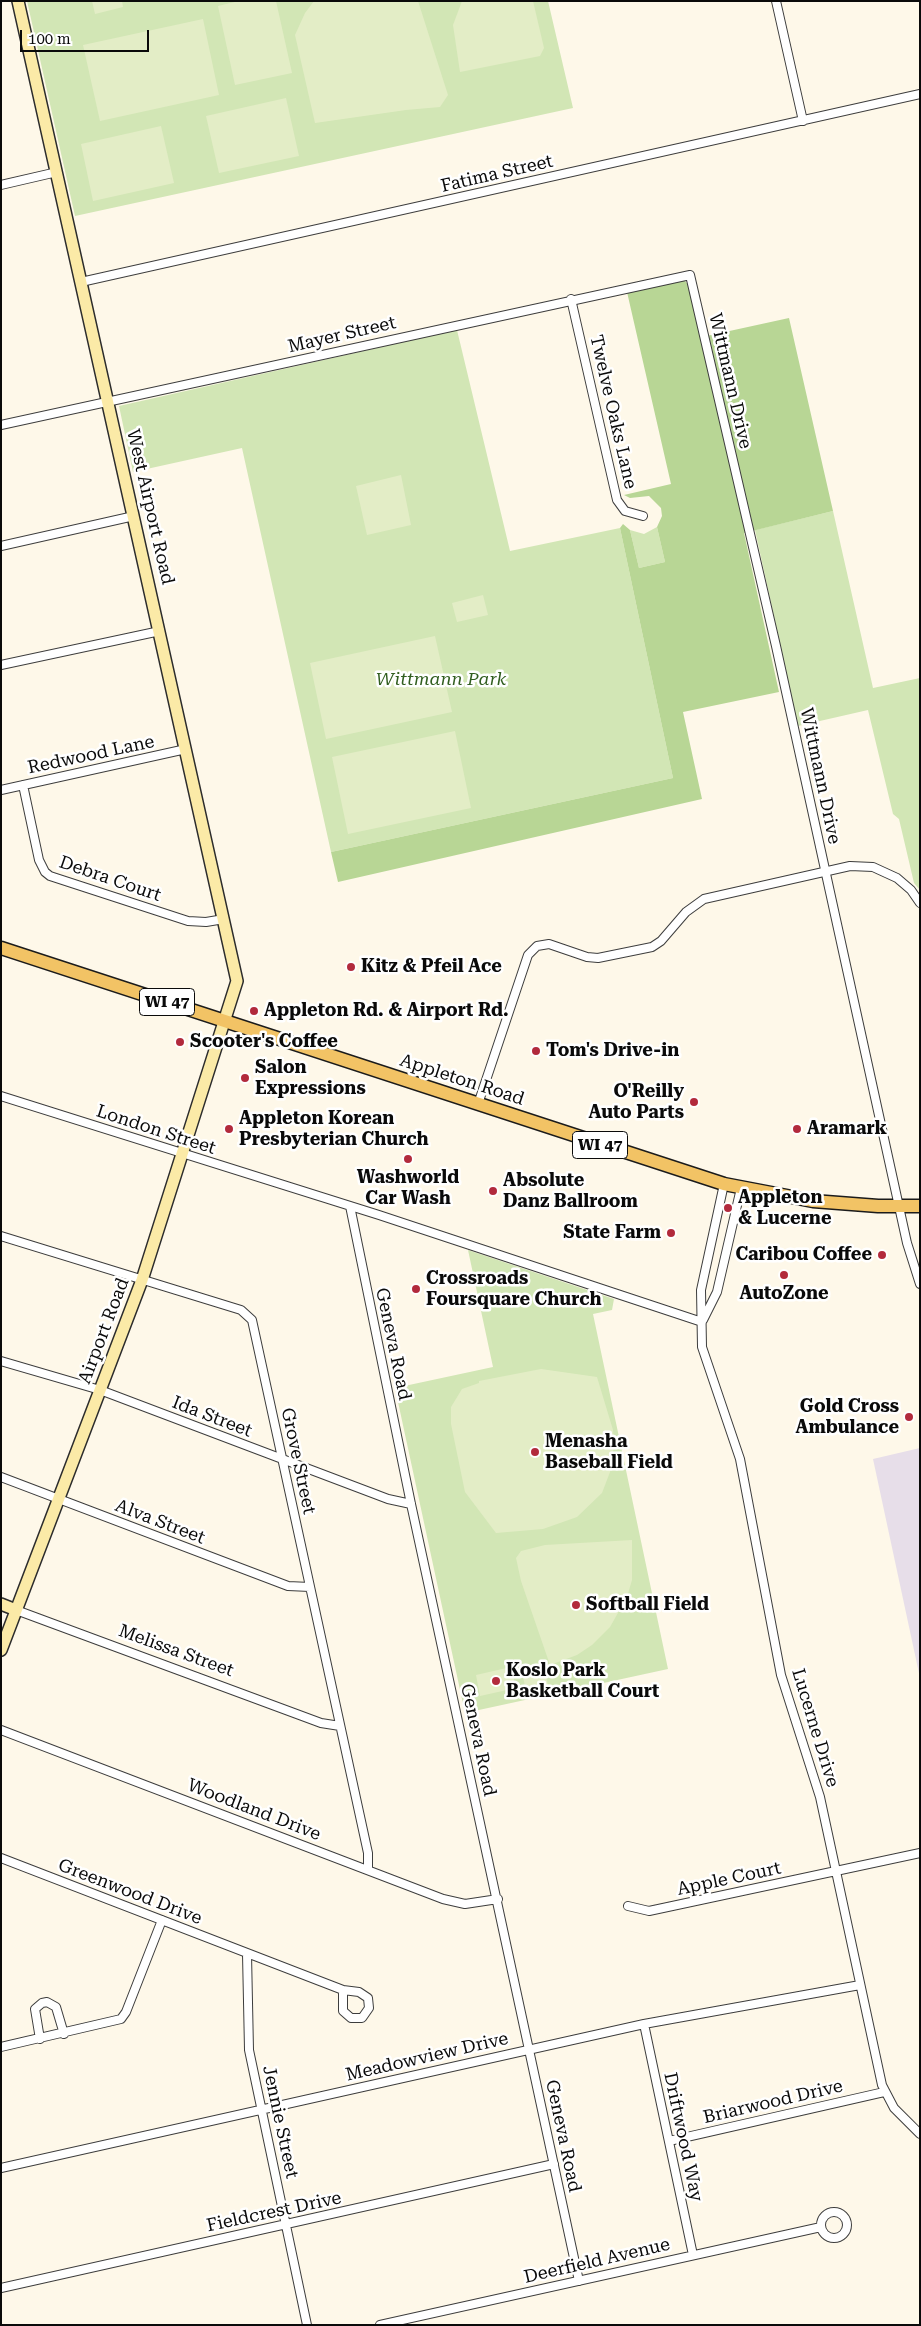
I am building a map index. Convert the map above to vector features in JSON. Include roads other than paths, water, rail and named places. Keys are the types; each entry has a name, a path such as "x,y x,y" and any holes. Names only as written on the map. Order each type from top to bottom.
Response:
{"main road":[{"name":"Appleton Road","path":"1,948 724,1184 813,1202 920,1206"}],"street":[{"name":"West Airport Road","path":"18,1 237,981 225,1020"},
{"path":"776,1 803,120"},
{"name":"Fatima Street","path":"81,282 920,94"},
{"path":"1,185 57,172"},
{"name":"Mayer Street","path":"1,426 571,299 690,275"},
{"name":"Wittmann Drive","path":"690,275 913,1268 920,1284"},
{"name":"Twelve Oaks Lane","path":"571,299 617,500 625,511 643,516"},
{"path":"1,546 134,516"},
{"path":"1,665 160,631"},
{"name":"Redwood Lane","path":"1,790 186,749"},
{"name":"Debra Court","path":"23,785 40,860 45,872 50,876 188,921 206,922 224,919"},
{"path":"478,1104 528,955 537,946 549,944 587,957 598,958 652,946 670,934 686,912 704,899 825,870 859,865 873,867 898,878 920,903"},
{"name":"Airport Road","path":"1,1650 60,1500 142,1280 225,1020"},
{"name":"London Street","path":"1,1096 350,1206 702,1322"},
{"name":"Lucerne Drive","path":"724,1184 701,1290 702,1347 740,1459 781,1674 815,1779 884,2092 900,2115 920,2134"},
{"name":"Lucerne Drive","path":"702,1322 717,1292 741,1188"},
{"name":"Geneva Road","path":"350,1206 411,1504 498,1899 579,2281"},
{"name":"Grove Street","path":"1,1236 241,1310 250,1316 254,1325 368,1853 368,1869"},
{"name":"Ida Street","path":"1,1361 100,1390 388,1499 411,1504"},
{"name":"Alva Street","path":"1,1477 288,1586 310,1587"},
{"name":"Melissa Street","path":"1,1604 321,1723 340,1726"},
{"name":"Woodland Drive","path":"1,1730 450,1901 473,1904 498,1899"},
{"name":"Apple Court","path":"628,1906 649,1911 920,1853"},
{"name":"Greenwood Drive","path":"1,1858 343,1990"},
{"path":"1,2048 118,2021 124,2016 162,1920"},
{"name":"Jennie Street","path":"247,1954 249,2050 307,2325"},
{"name":"Meadowview Drive","path":"1,2168 644,2024 860,1985"},
{"path":"40,2039 35,2009 42,2003 52,2004 56,2007 64,2034"},
{"name":"Driftwood Way","path":"644,2024 693,2255"},
{"name":"Briarwood Drive","path":"669,2141 884,2092"},
{"name":"Fieldcrest Drive","path":"1,2288 554,2164"},
{"name":"Deerfield Avenue","path":"380,2325 821,2228"}],"place":[{"name":"Kitz & Pfeil Ace","path":"351,967"},
{"name":"Appleton Rd. & Airport Rd.","path":"254,1011"},
{"name":"Scooter's Coffee","path":"180,1042"},
{"name":"Tom's Drive-in","path":"536,1051"},
{"name":"Salon Expressions","path":"245,1078"},
{"name":"O'Reilly Auto Parts","path":"694,1102"},
{"name":"Appleton Korean Presbyterian Church","path":"229,1129"},
{"name":"Aramark","path":"797,1129"},
{"name":"Washworld Car Wash","path":"408,1159"},
{"name":"Absolute Danz Ballroom","path":"493,1191"},
{"name":"Appleton & Lucerne","path":"728,1208"},
{"name":"State Farm","path":"671,1233"},
{"name":"Caribou Coffee","path":"882,1255"},
{"name":"AutoZone","path":"784,1275"},
{"name":"Crossroads Foursquare Church","path":"416,1289"},
{"name":"Gold Cross Ambulance","path":"909,1417"},
{"name":"Menasha Baseball Field","path":"535,1452"},
{"name":"Softball Field","path":"576,1605"},
{"name":"Koslo Park Basketball Court","path":"496,1681"}],"park label":[{"name":"Wittmann Park","path":"441,680"}]}
